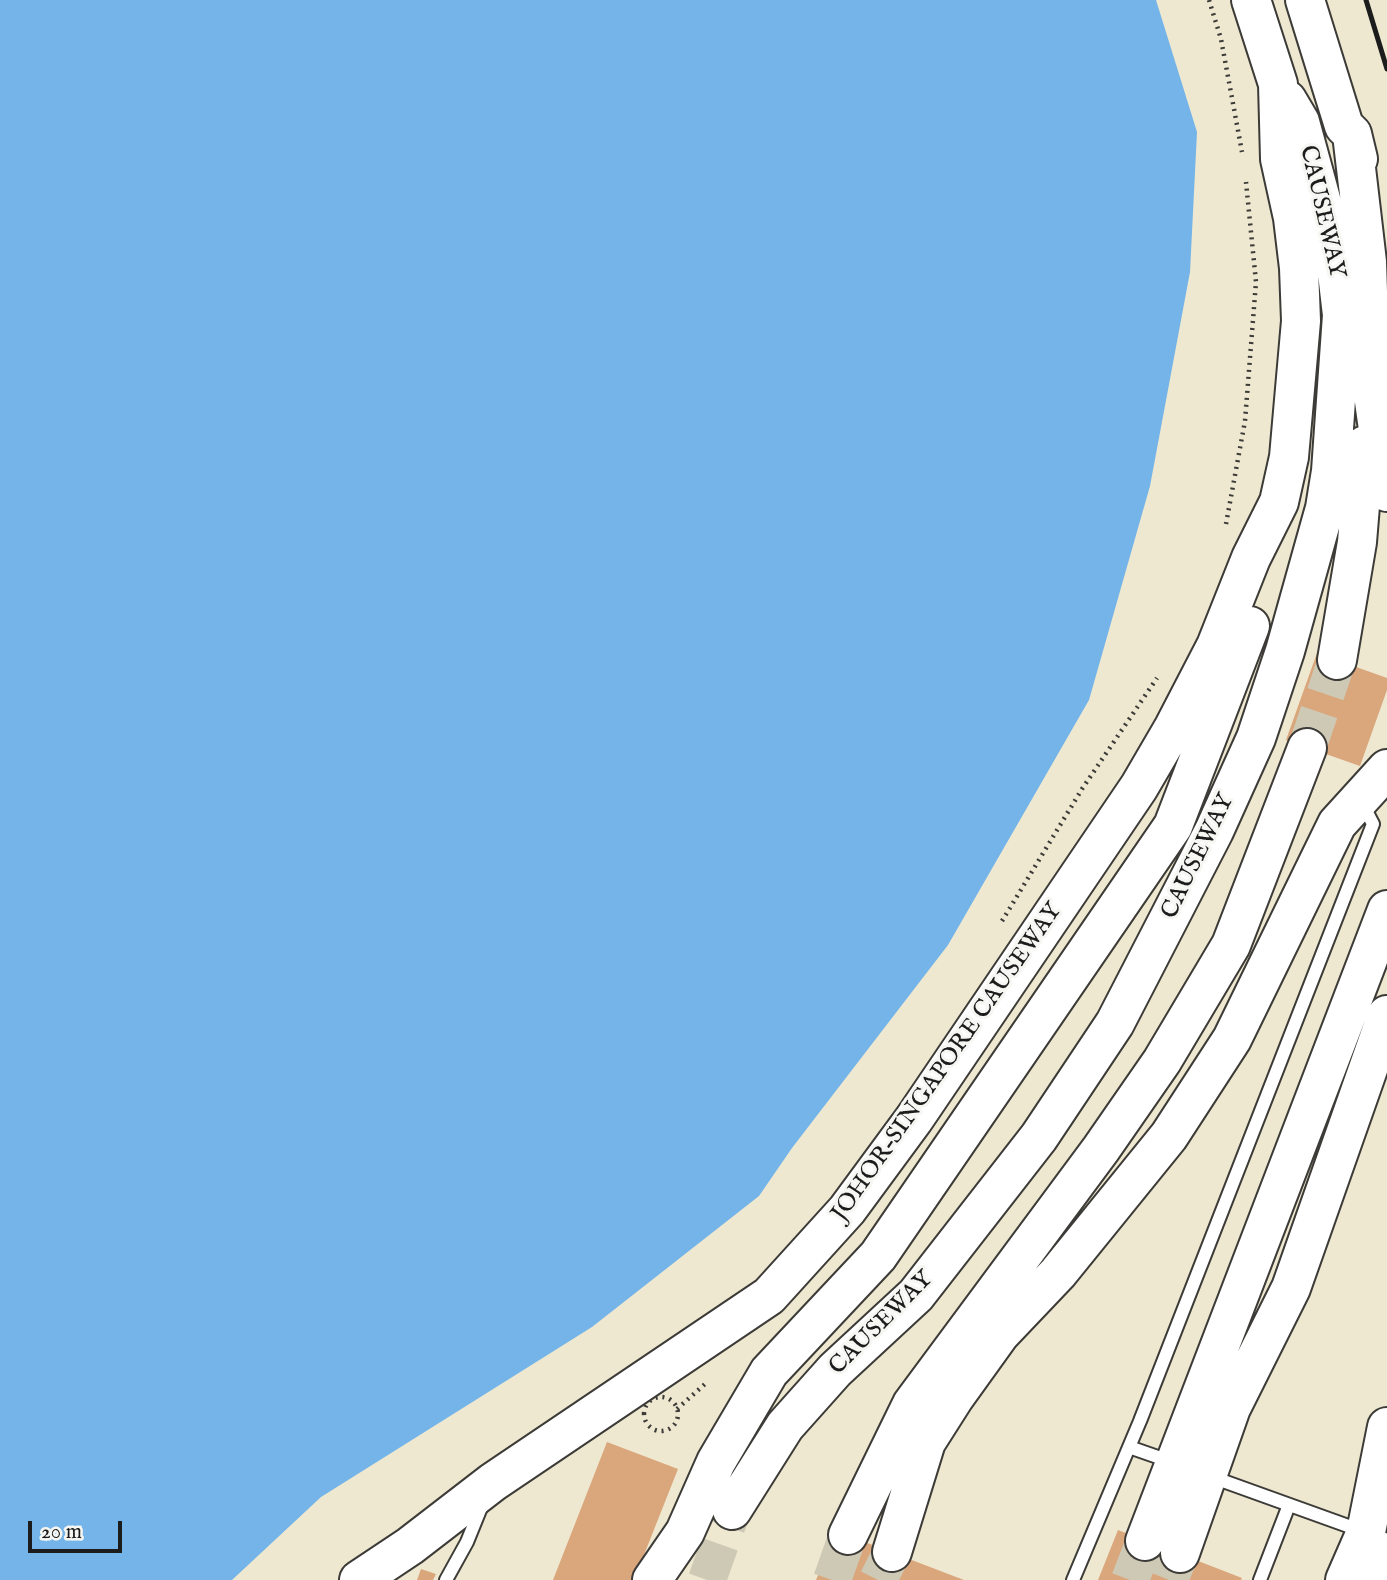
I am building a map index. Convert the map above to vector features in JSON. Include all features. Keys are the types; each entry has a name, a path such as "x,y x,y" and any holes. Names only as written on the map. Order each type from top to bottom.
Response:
{"highway":[{"name":"JOHOR–SINGAPORE CAUSEWAY","path":"359,1580 410,1546 493,1482 769,1296 847,1210 907,1129 1136,790 1174,727 1216,646 1251,558 1279,502 1289,457 1301,321 1299,268 1293,218 1280,159 1278,84 1251,0"},
{"path":"1305,0 1344,126 1352,134 1387,273"},
{"path":"1323,0 1357,122 1352,134"},
{"name":"CAUSEWAY","path":"732,1510 785,1426 835,1370 916,1295 1038,1137 1115,1023 1214,831 1256,738 1285,651 1325,508 1331,471 1342,315 1334,247 1300,122 1278,84"},
{"name":"CAUSEWAY","path":"1352,134 1367,262 1371,380 1387,492"},
{"name":"CAUSEWAY","path":"1337,660 1357,541 1371,380"},
{"name":"CAUSEWAY","path":"652,1580 685,1532 716,1462 769,1372 878,1256 1173,826 1245,643 1266,575 1268,525"},
{"path":"1189,785 1256,738"},
{"name":"JOHOR–SINGAPORE CAUSEWAY","path":"1136,790 1204,745"},
{"path":"848,1535 912,1404 1101,1149 1162,1061 1231,945 1307,748"},
{"path":"892,1552 926,1442 1000,1334 1058,1273 1169,1136 1233,1039 1337,824 1387,769"},
{"path":"1192,1470 1208,1374 1387,910"},
{"path":"1162,1547 1192,1470 1231,1408 1291,1288 1387,1015"},
{"path":"1380,1580 1387,1427"},
{"path":"1362,1580 1380,1542 1387,1500"},
{"path":"1345,1580 1380,1542"},
{"path":"376,1580 410,1546"}],"lane":[{"path":"1073,1580 1129,1447 1373,824 1360,800"},
{"path":"1129,1447 1289,1505 1380,1542"},
{"path":"446,1580 467,1542 493,1482"},
{"path":"1260,1580 1289,1505"}],"path":[{"path":"1209,0 1222,39 1242,153"},
{"path":"1225,533 1245,421 1256,282 1246,178"},
{"path":"1001,924 1082,789 1164,668"},
{"path":"677,1409 708,1382"}],"water":[{"path":"0,0 1156,0 1197,132 1190,272 1150,486 1089,700 948,945 792,1148 759,1196 592,1327 321,1497 232,1580 0,1580"}],"building":[{"path":"1317,653 1387,678 1387,690 1360,766 1286,740"},
{"path":"607,1442 678,1469 634,1580 553,1580"},
{"path":"1118,1530 1242,1578 1098,1580"},
{"path":"836,1531 964,1580 816,1580"},
{"path":"421,1569 436,1574 433,1580 417,1580"}],"tunnel":[{"path":"1307,748 1337,660"},
{"path":"707,1580 732,1510"},
{"path":"832,1580 848,1535"},
{"path":"1130,1580 1145,1541"},
{"path":"878,1580 892,1552"},
{"path":"1169,1580 1180,1553"}],"railway":[{"path":"1366,0 1387,69"}]}
